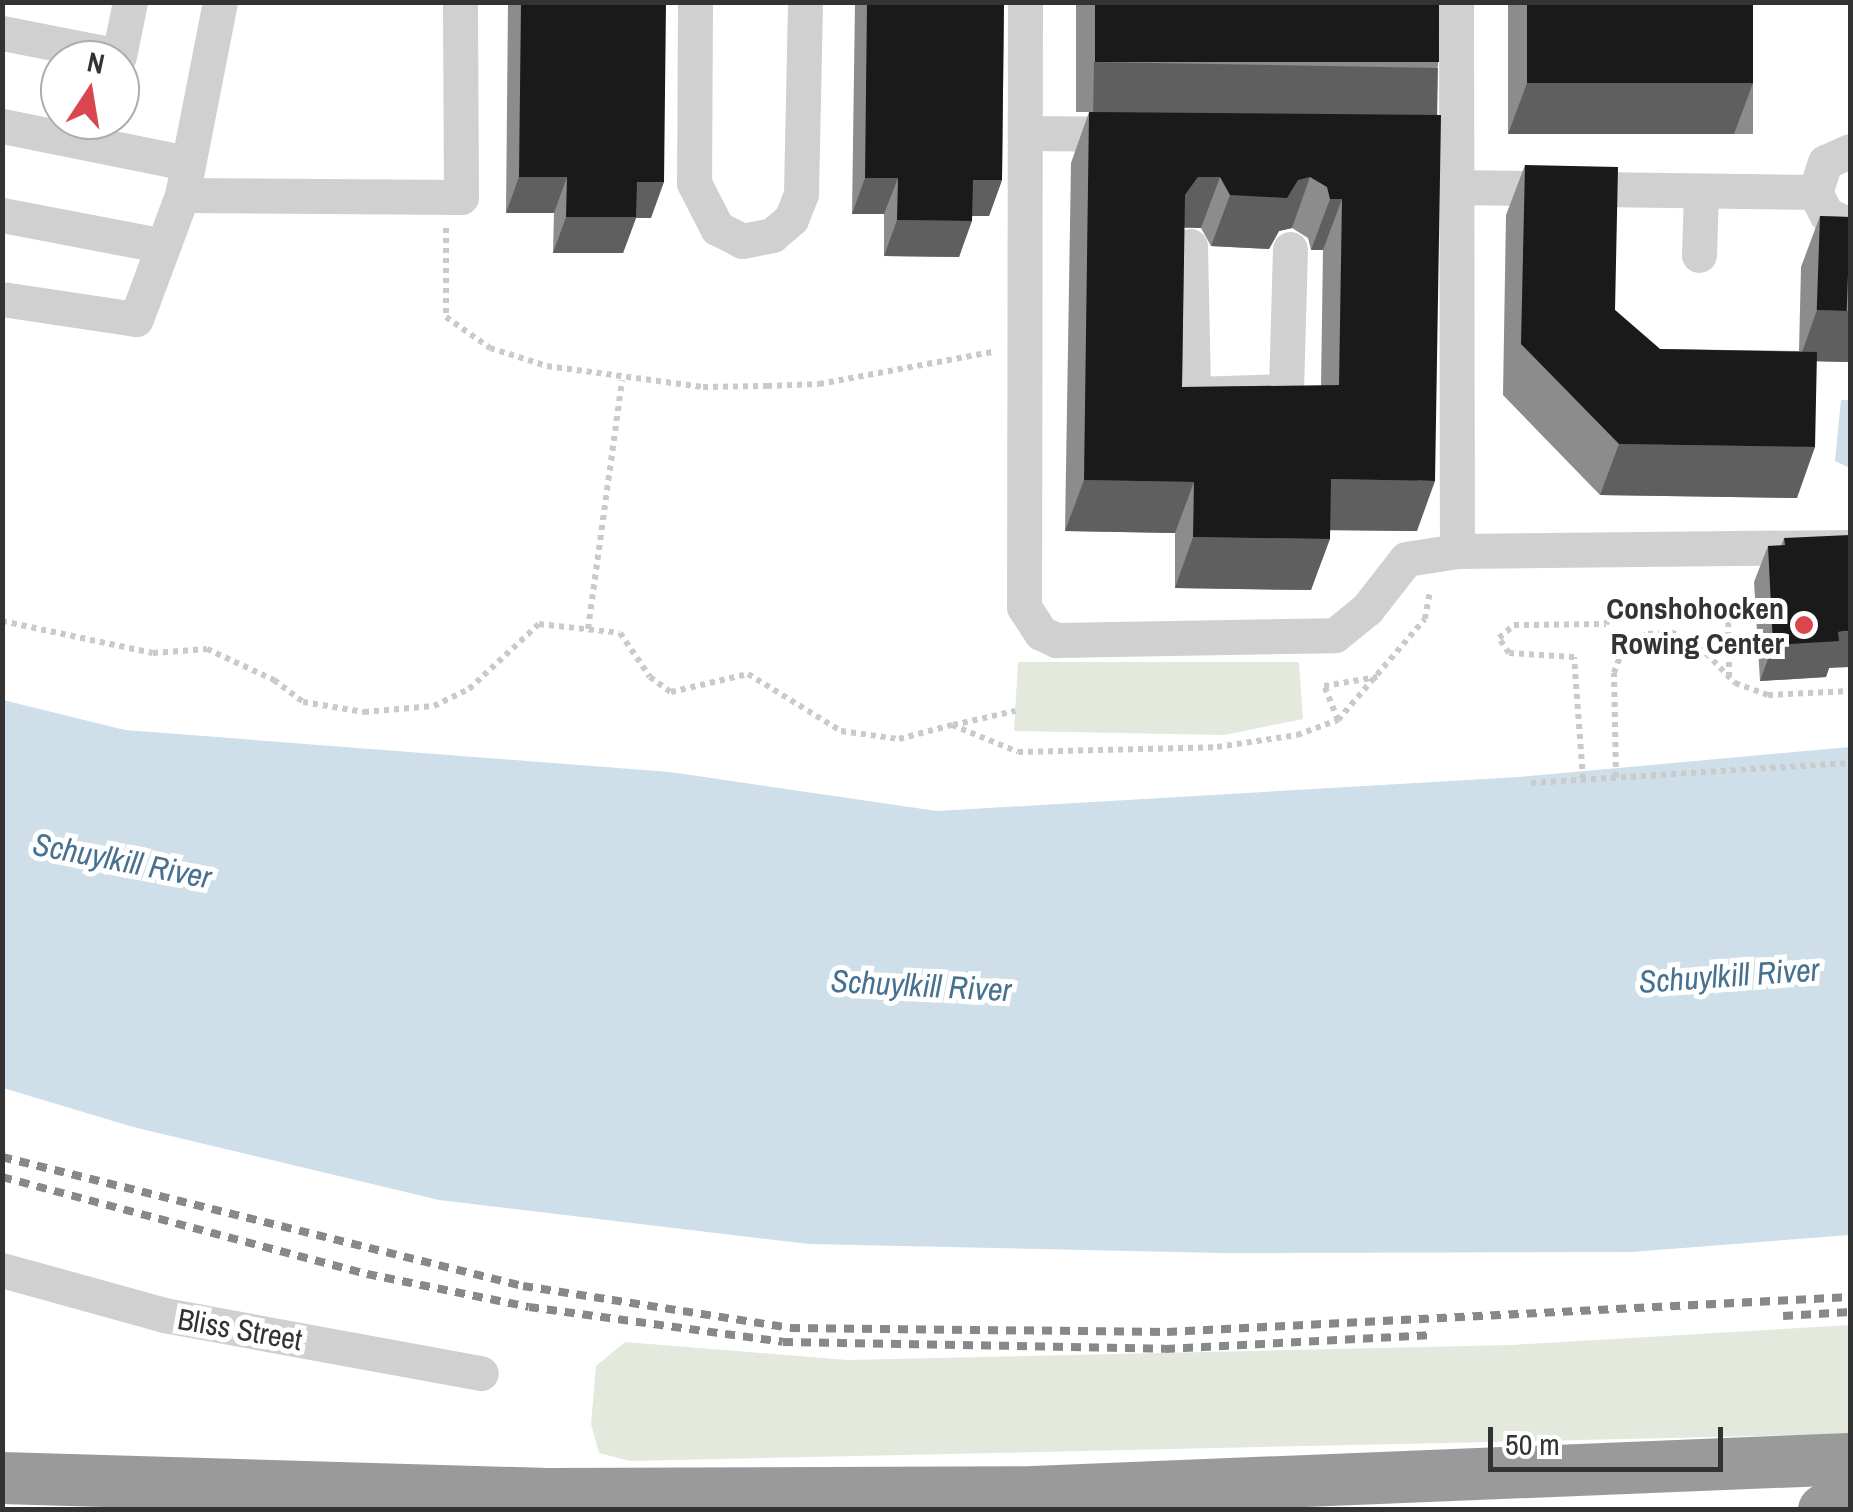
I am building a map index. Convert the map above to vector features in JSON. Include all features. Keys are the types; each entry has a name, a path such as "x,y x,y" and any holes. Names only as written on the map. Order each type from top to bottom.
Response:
{"highway":[{"path":"2,1478 548,1494 1015,1492 1850,1459"},
{"path":"1824,1510 1850,1508"}],"street":[{"path":"2,33 119,56 130,2"},
{"path":"2,299 132,321 186,179 220,2"},
{"path":"2,126 186,179 461,198 460,2"},
{"path":"694,2 694,183 717,228 742,240 772,234 791,219 801,194 805,2"},
{"path":"1025,2 1024,607 1041,633 1056,640 1335,635 1366,610 1406,559 1457,551 1850,547"},
{"path":"1456,2 1457,551"},
{"path":"1026,133 1157,134"},
{"path":"1417,138 1456,138"},
{"path":"1850,150 1825,162 1815,192 1826,214 1850,225"},
{"path":"1456,187 1815,192"},
{"path":"1699,256 1701,191"},
{"path":"2,215 160,245"},
{"path":"1190,246 1193,394 1286,392 1290,249"},
{"name":"Bliss Street","path":"2,1270 164,1316 481,1374"}],"path":[{"path":"447,197 446,317 490,348 622,380 703,387 819,384 1000,351"},
{"path":"588,630 622,380"},
{"path":"952,726 1018,752 1218,747 1297,735 1338,720 1378,677 1425,619 1430,591"},
{"path":"1728,602 1729,677"},
{"path":"1583,780 1574,657 1509,653 1499,638 1514,625 1606,624 1616,605"},
{"path":"2,621 153,653 207,650 274,680 304,702 364,712 434,706 470,689 540,624 620,632 650,677 671,692 748,674 841,731 899,739 1015,711"},
{"path":"1616,777 1612,695 1624,646 1671,632 1699,646 1729,677 1768,695 1850,691"},
{"path":"1338,720 1324,686 1378,677"},
{"path":"1531,783 1850,763"}],"shaded area":[{"path":"1018,662 1299,662 1303,719 1224,735 1014,731"},
{"path":"1850,1325 1850,1434 630,1461 599,1453 591,1424 596,1366 625,1342 847,1360 1511,1345"}],"water":[{"path":"1841,400 1850,400 1850,468 1835,461"},
{"name":"Schuylkill River","path":"3,700 125,730 670,772 937,811 1519,777 1850,747 1850,1235 1631,1252 1221,1253 809,1244 439,1200 133,1127 3,1088"}],"building":[{"path":"521,2 666,2 664,182 637,182 636,217 566,217 567,177 519,177"},
{"path":"867,2 1004,2 1002,180 973,180 972,221 897,220 898,178 865,178"},
{"path":"1095,2 1439,2 1439,62 1095,62"},
{"path":"1527,2 1753,2 1753,83 1527,83"},
{"path":"1089,112 1441,115 1435,481 1331,479 1330,539 1193,537 1194,482 1084,480","holes":["1198,177 1220,177 1230,195 1287,198 1298,180 1310,177 1327,187 1330,199 1342,199 1339,385 1182,387 1185,195"]},
{"path":"1525,165 1618,167 1615,310 1660,349 1817,352 1815,447 1619,444 1521,344"},
{"path":"1820,216 1850,217 1847,311 1817,310"},
{"path":"1850,535 1850,631 1838,632 1839,641 1773,645 1768,546 1785,545 1784,538"}],"railway":[{"path":"2,1157 523,1286 790,1328 1167,1332 1850,1297"},
{"path":"2,1177 367,1274 529,1307 783,1342 1165,1349 1429,1335"},
{"path":"1783,1316 1850,1312"}],"place":[{"name":"Conshohocken Rowing Center","path":"1804,625"}]}
